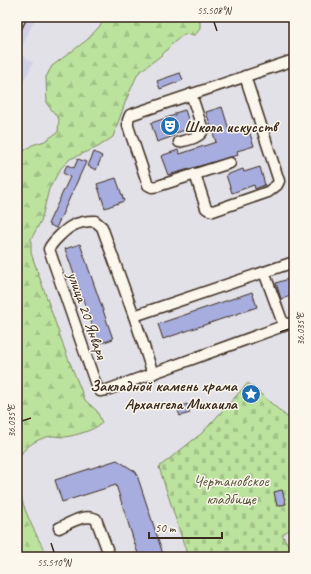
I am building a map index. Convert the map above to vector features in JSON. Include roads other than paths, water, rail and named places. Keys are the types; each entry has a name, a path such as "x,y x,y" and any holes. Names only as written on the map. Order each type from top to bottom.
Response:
{"street":[{"path":"17,25 22,17"},
{"path":"230,163 158,186 148,185 128,126 130,115 294,60"},
{"path":"195,174 206,208 213,211 268,192 277,186 279,181 245,76"},
{"path":"179,142 199,136 203,130 191,94"},
{"name":"улица 20 Января","path":"134,316 102,227 95,221 87,221 72,226 51,244 49,249 96,385 100,391 107,390 152,374 294,322"},
{"path":"152,374 134,316 294,262"},
{"path":"264,272 284,326"},
{"path":"59,528 82,518 91,516 96,519 110,557"}],"place":[{"name":"Школа искусств","path":"170,126"},
{"name":"Закладной камень храма Архангела Михаила","path":"251,394"}],"park label":[{"name":"Чертановское кладбище","path":"231,489"}]}
